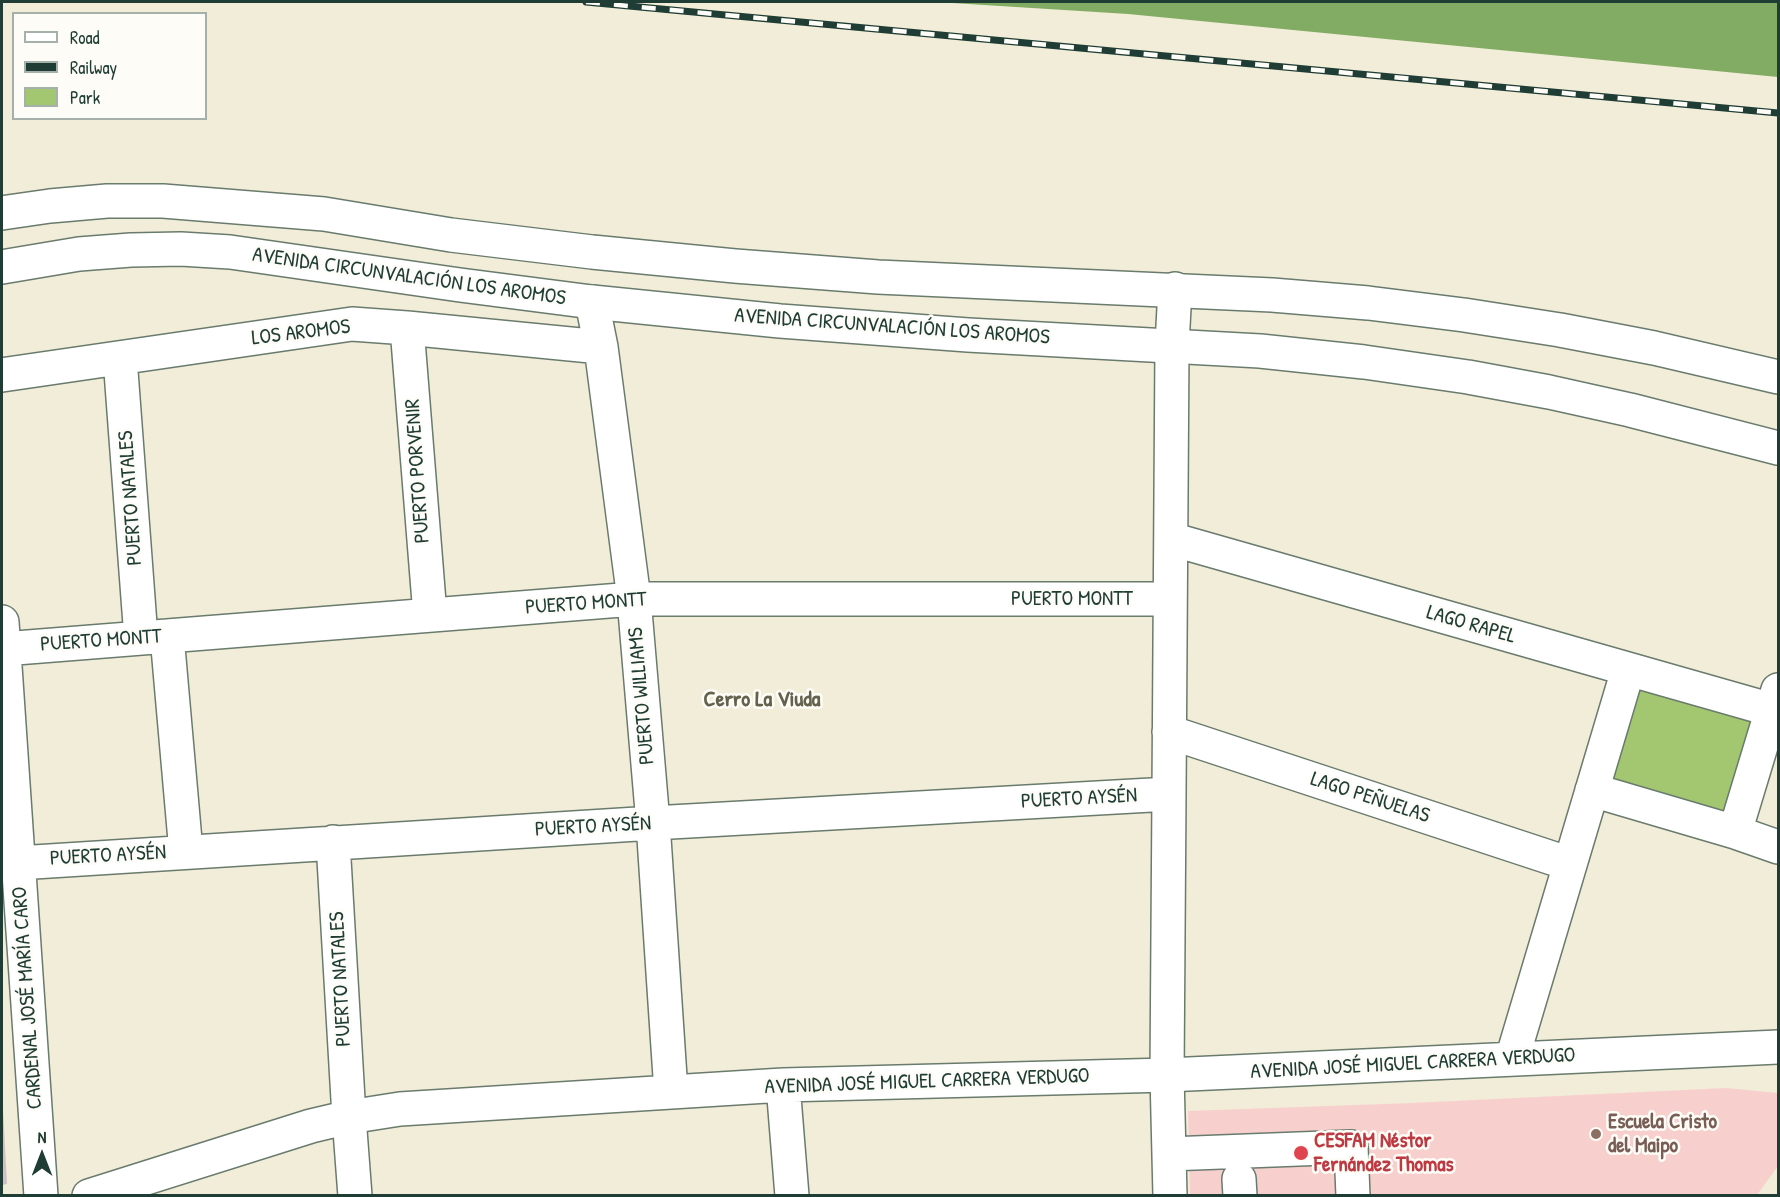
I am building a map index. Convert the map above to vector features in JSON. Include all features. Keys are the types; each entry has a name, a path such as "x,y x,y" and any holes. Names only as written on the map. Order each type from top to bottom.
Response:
{"street":[{"path":"2,213 106,201 163,201 324,214 451,235 735,266 981,283 1175,289 1368,303 1560,330 1654,348 1779,377"},
{"name":"AVENIDA CIRCUNVALACIÓN LOS AROMOS","path":"2,267 79,254 181,249 280,258 328,267 592,302 780,321 909,331 1172,345 1364,362 1468,377 1630,410 1779,448"},
{"path":"1170,1196 1167,1075 1168,794 1172,345 1175,289"},
{"name":"PUERTO WILLIAMS","path":"592,302 601,347 634,599 653,823 671,1092"},
{"name":"LOS AROMOS","path":"2,375 352,324 601,347"},
{"name":"PUERTO PORVENIR","path":"407,328 430,615"},
{"name":"PUERTO NATALES","path":"120,358 154,637 186,852"},
{"name":"LAGO RAPEL","path":"1171,539 1628,670 1775,700"},
{"name":"PUERTO MONTT","path":"2,635 154,637 634,599 1170,599"},
{"name":"CARDENAL JOSÉ MARÍA CARO","path":"2,635 10,863 41,1196"},
{"path":"1512,1059 1628,670"},
{"path":"1735,832 1775,700"},
{"name":"LAGO PEÑUELAS","path":"1169,732 1570,864"},
{"path":"1592,790 1779,847"},
{"name":"PUERTO AYSÉN","path":"10,863 1168,794"},
{"name":"PUERTO NATALES","path":"333,842 355,1196"},
{"name":"AVENIDA JOSÉ MIGUEL CARRERA VERDUGO","path":"89,1196 311,1126 400,1109 783,1085 1167,1075 1779,1047"},
{"path":"783,1085 792,1196"},
{"path":"1168,1154 1351,1147 1353,1196"}],"shaded area":[{"name":"Escuela Cristo del Maipo","path":"1726,1088 1778,1093 1778,1166 1757,1195 1190,1195 1188,1111"},
{"path":"2,1090 7,1184 2,1185"}],"green space":[{"path":"936,2 1778,2 1778,77 1128,14"},
{"path":"1639,686 1753,718 1724,816 1612,783"}],"railway":[{"path":"586,2 1778,113"}],"place":[{"name":"Escuela Cristo del Maipo","path":"1596,1134"},
{"name":"CESFAM Néstor Fernández Thomas","path":"1301,1153"}],"district":[{"name":"Cerro La Viuda","path":"762,700"}]}
